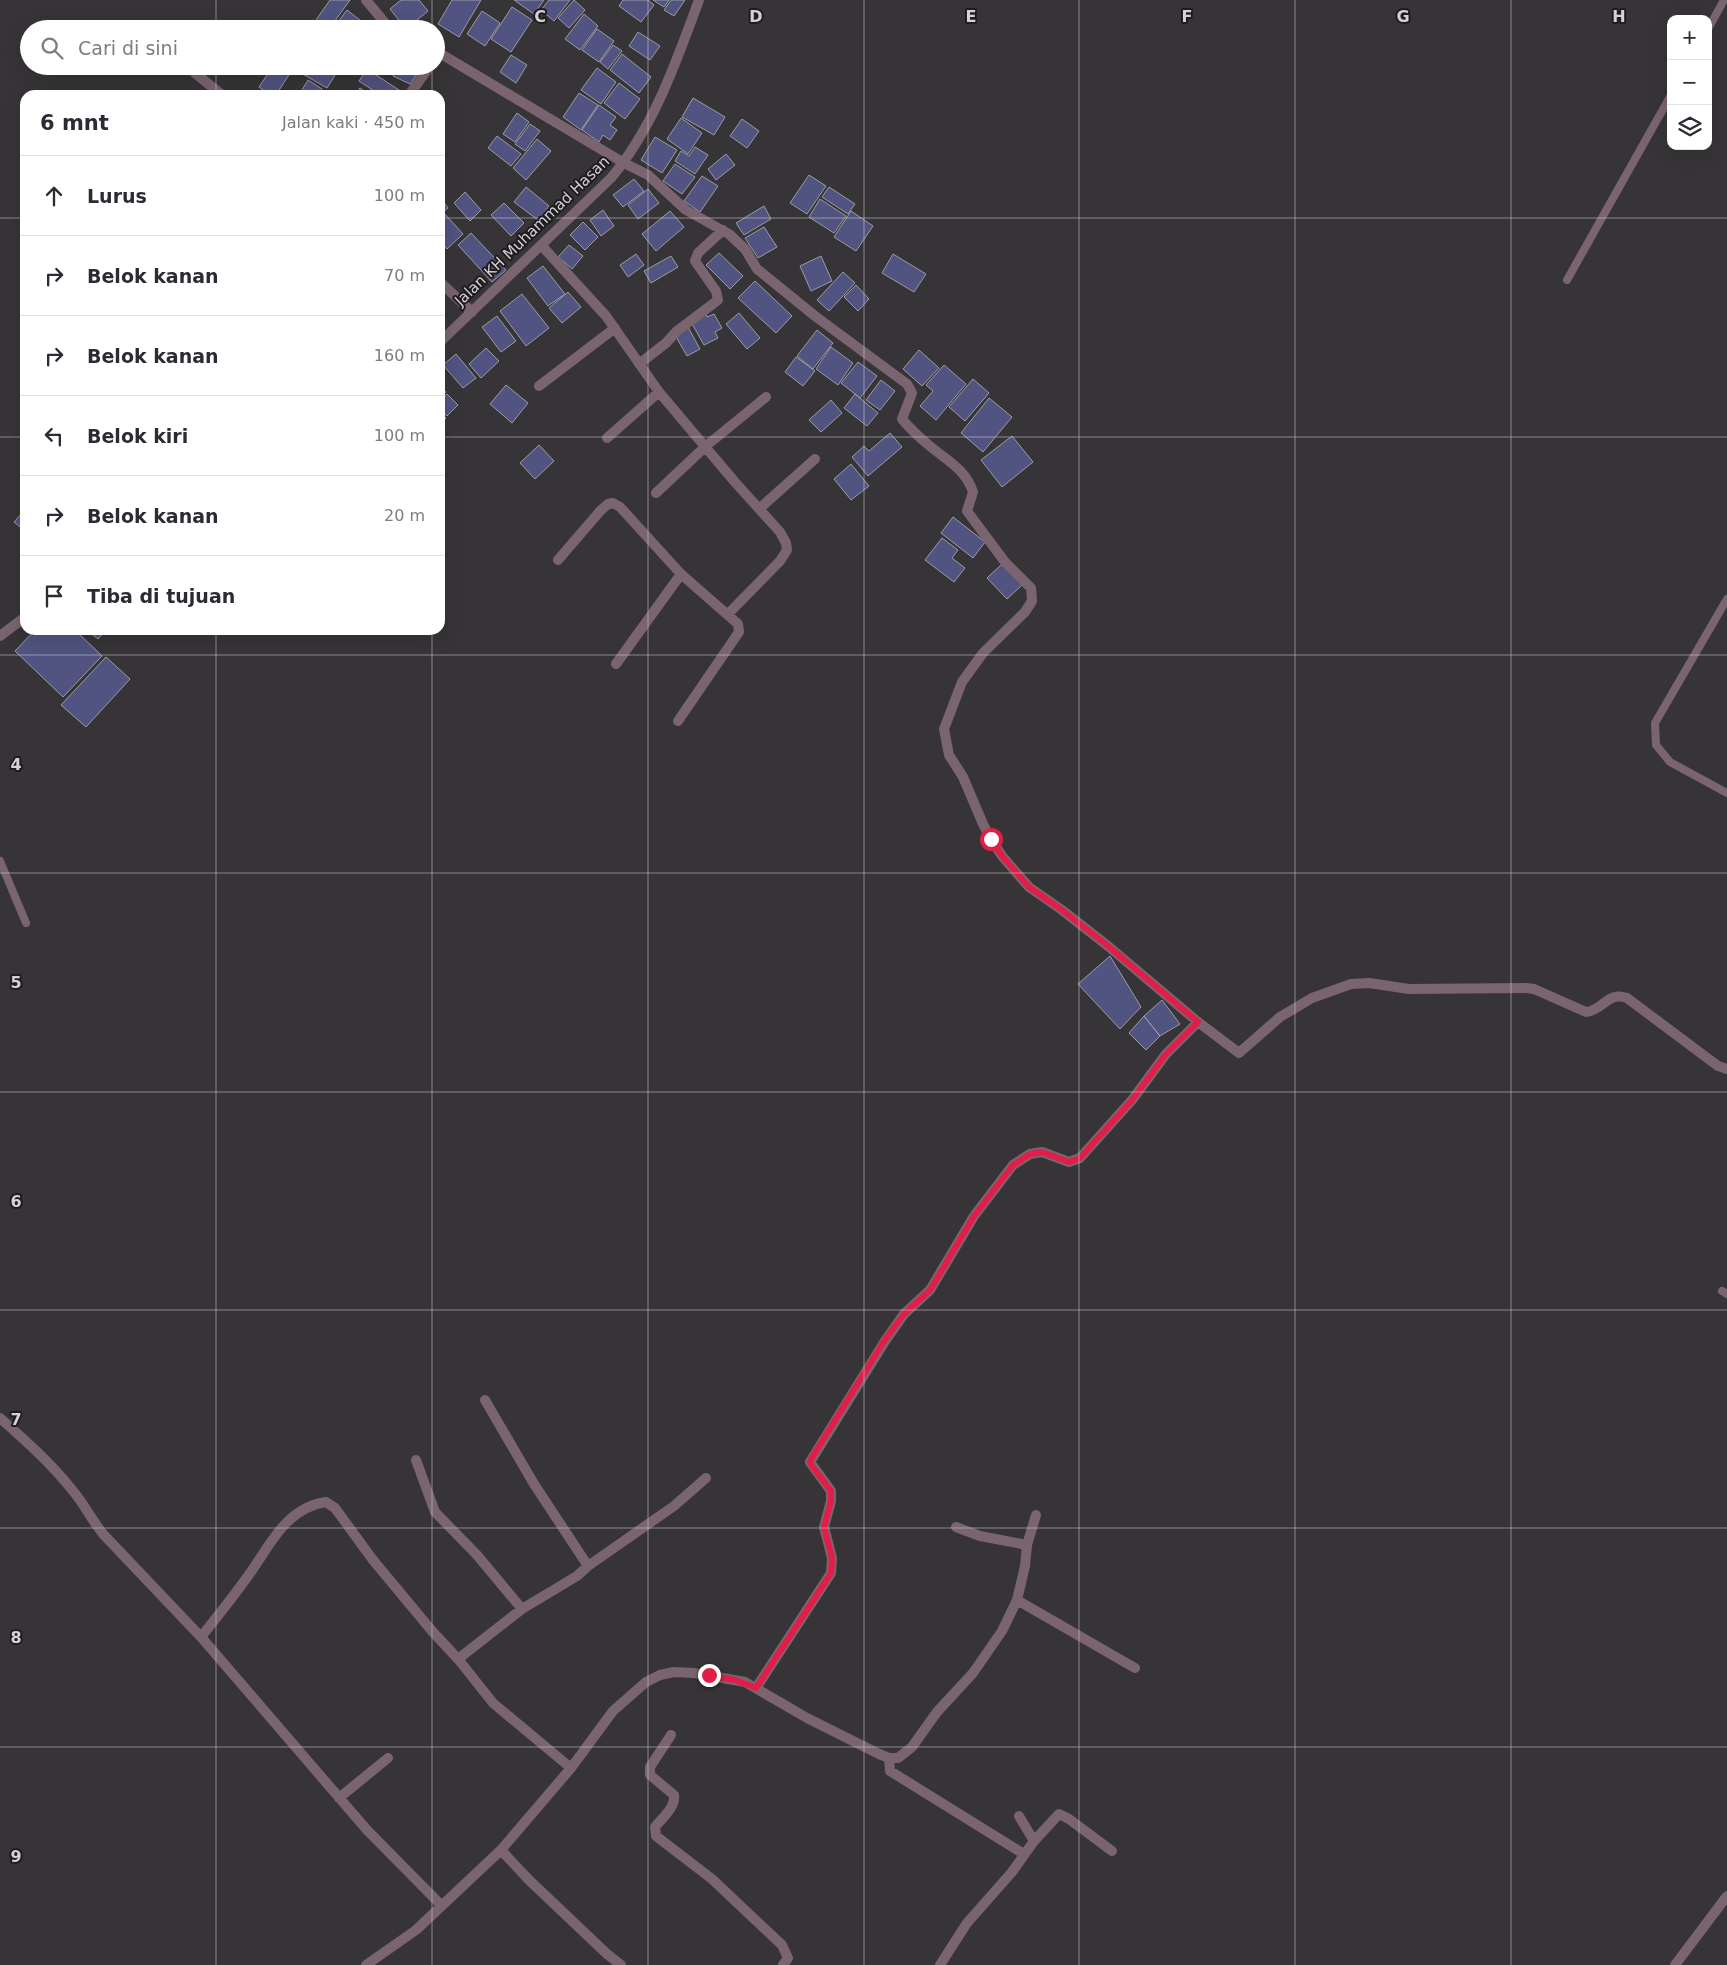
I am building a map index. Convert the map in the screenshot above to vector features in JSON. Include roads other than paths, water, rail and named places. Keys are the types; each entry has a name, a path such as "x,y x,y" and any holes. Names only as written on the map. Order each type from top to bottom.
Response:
{"street":[{"path":"366,0 383,20"},
{"name":"Jalan KH Muhammad Hasan","path":"445,337 611,178 624,163 639,140 662,94 677,60 699,0"},
{"path":"445,58 624,163 648,175 686,210 729,234 745,249 757,269 814,316 907,384 912,393 902,419 914,433 965,474 974,492 967,511 1005,562 1031,588 1032,601 1030,606 983,653 962,682 944,729 949,755 962,776 991,839 1002,856 1029,887 1108,946 1198,1022 1239,1053 1280,1017 1312,998 1351,984 1370,983 1409,989 1526,988 1534,989 1586,1012 1597,1009 1614,996 1620,995 1627,998 1718,1066 1727,1069"},
{"path":"197,75 216,90"},
{"path":"412,90 423,75"},
{"path":"640,364 666,343 676,331 718,300 716,291 694,261 698,253 722,230"},
{"path":"541,245 576,280 615,328 659,392 758,509 780,532 786,543 787,550 780,561 728,614"},
{"path":"445,287 472,312"},
{"path":"539,386 615,328"},
{"path":"607,438 659,392"},
{"path":"656,493 706,446 766,397"},
{"path":"758,509 815,459"},
{"path":"558,560 601,510 608,504 613,503 628,514 681,574 738,624 739,632 678,721"},
{"path":"616,664 681,574"},
{"path":"0,636 20,621"},
{"path":"756,1688 831,1573 832,1558 824,1527 831,1501 831,1491 810,1462 884,1341 904,1314 930,1290 974,1216 1013,1165 1030,1154 1042,1152 1069,1162 1080,1158 1132,1100 1166,1054 1198,1022"},
{"path":"485,1400 534,1484 588,1566"},
{"path":"0,1418 51,1464 75,1493 91,1520 104,1535 202,1637 367,1830 442,1906"},
{"path":"416,1460 435,1512 477,1556 522,1608"},
{"path":"458,1659 522,1608 577,1576 588,1566 674,1506 706,1478"},
{"path":"202,1637 249,1575 282,1527 300,1511 314,1504 326,1502 335,1508 373,1560 493,1703 571,1768"},
{"path":"366,1965 416,1930 501,1850 571,1768 613,1711 646,1682 660,1675 674,1672 709,1675 735,1680 756,1688 826,1728 889,1758 898,1758 912,1747 937,1712 973,1673 1002,1631 1017,1600 1027,1545 1036,1516"},
{"path":"956,1527 980,1536 1027,1545"},
{"path":"1017,1600 1135,1668"},
{"path":"670,1735 650,1767 650,1775 674,1795 674,1804 655,1827 656,1836 712,1879 782,1946 788,1958 784,1965"},
{"path":"339,1798 388,1758"},
{"path":"889,1758 890,1771 1024,1854"},
{"path":"940,1965 967,1923 1012,1872 1034,1841 1059,1814 1069,1819 1112,1852"},
{"path":"1019,1816 1034,1841"},
{"path":"501,1850 536,1886 621,1965"},
{"path":"1675,1965 1727,1896"}],"lane":[{"path":"1712,21 1724,0"},
{"path":"1567,280 1667,102"},
{"path":"1727,599 1655,723 1656,745 1670,762 1727,793"},
{"path":"0,861 26,923"}]}
